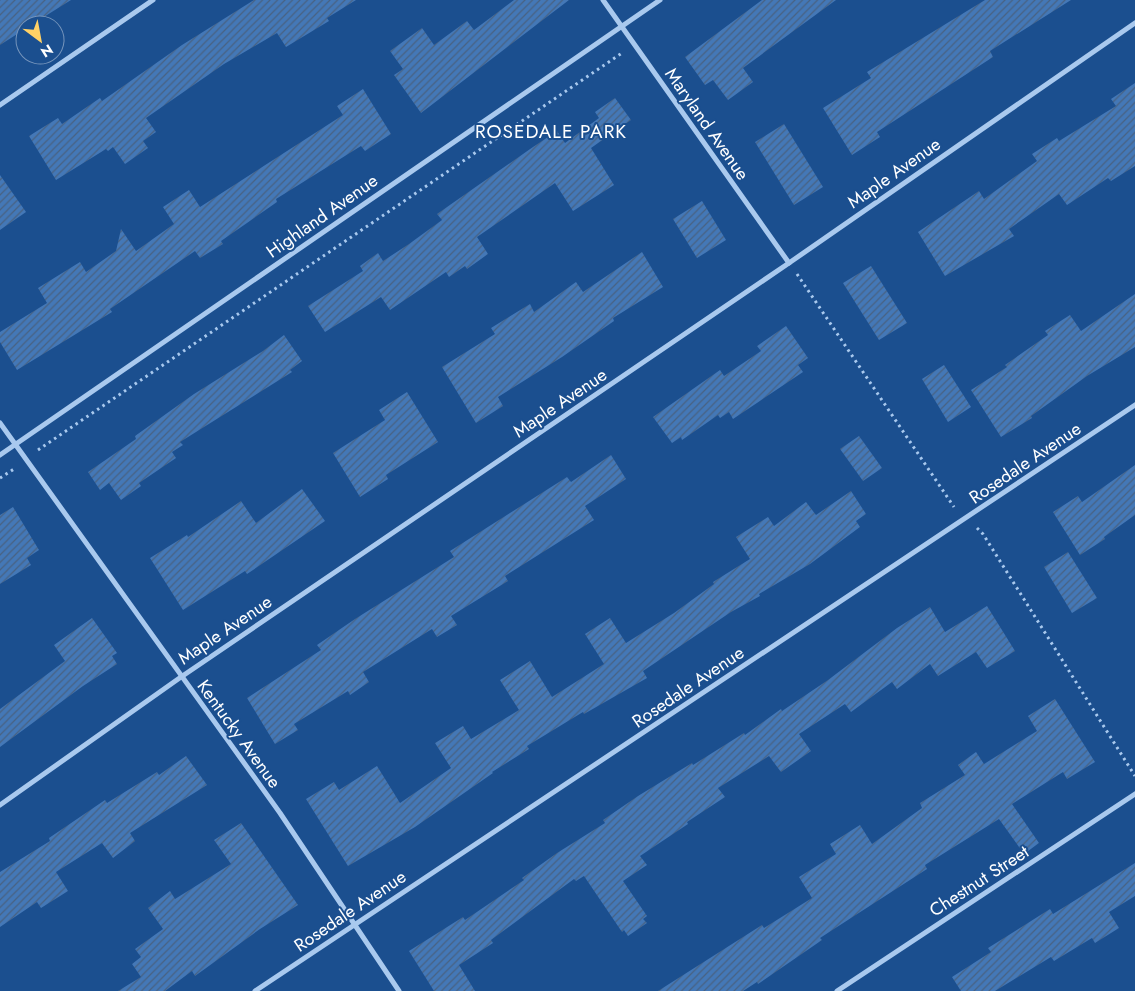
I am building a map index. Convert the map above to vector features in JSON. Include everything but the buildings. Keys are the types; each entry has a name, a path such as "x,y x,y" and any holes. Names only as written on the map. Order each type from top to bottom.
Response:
{"street":[{"path":"0,105 153,0"},
{"name":"Maryland Avenue","path":"603,0 790,263"},
{"name":"Highland Avenue","path":"0,454 660,0"},
{"name":"Maple Avenue","path":"0,805 181,677 790,263 1135,22"},
{"name":"Rosedale Avenue","path":"255,991 1135,405"},
{"name":"Kentucky Avenue","path":"0,423 280,813 399,991"},
{"name":"Chestnut Street","path":"837,991 1135,794"}],"path":[{"path":"42,459 36,451 623,52 629,60"},
{"path":"790,263 953,506"},
{"path":"983,534 1135,776"}],"district":[{"name":"ROSEDALE PARK","path":"551,131"}]}
